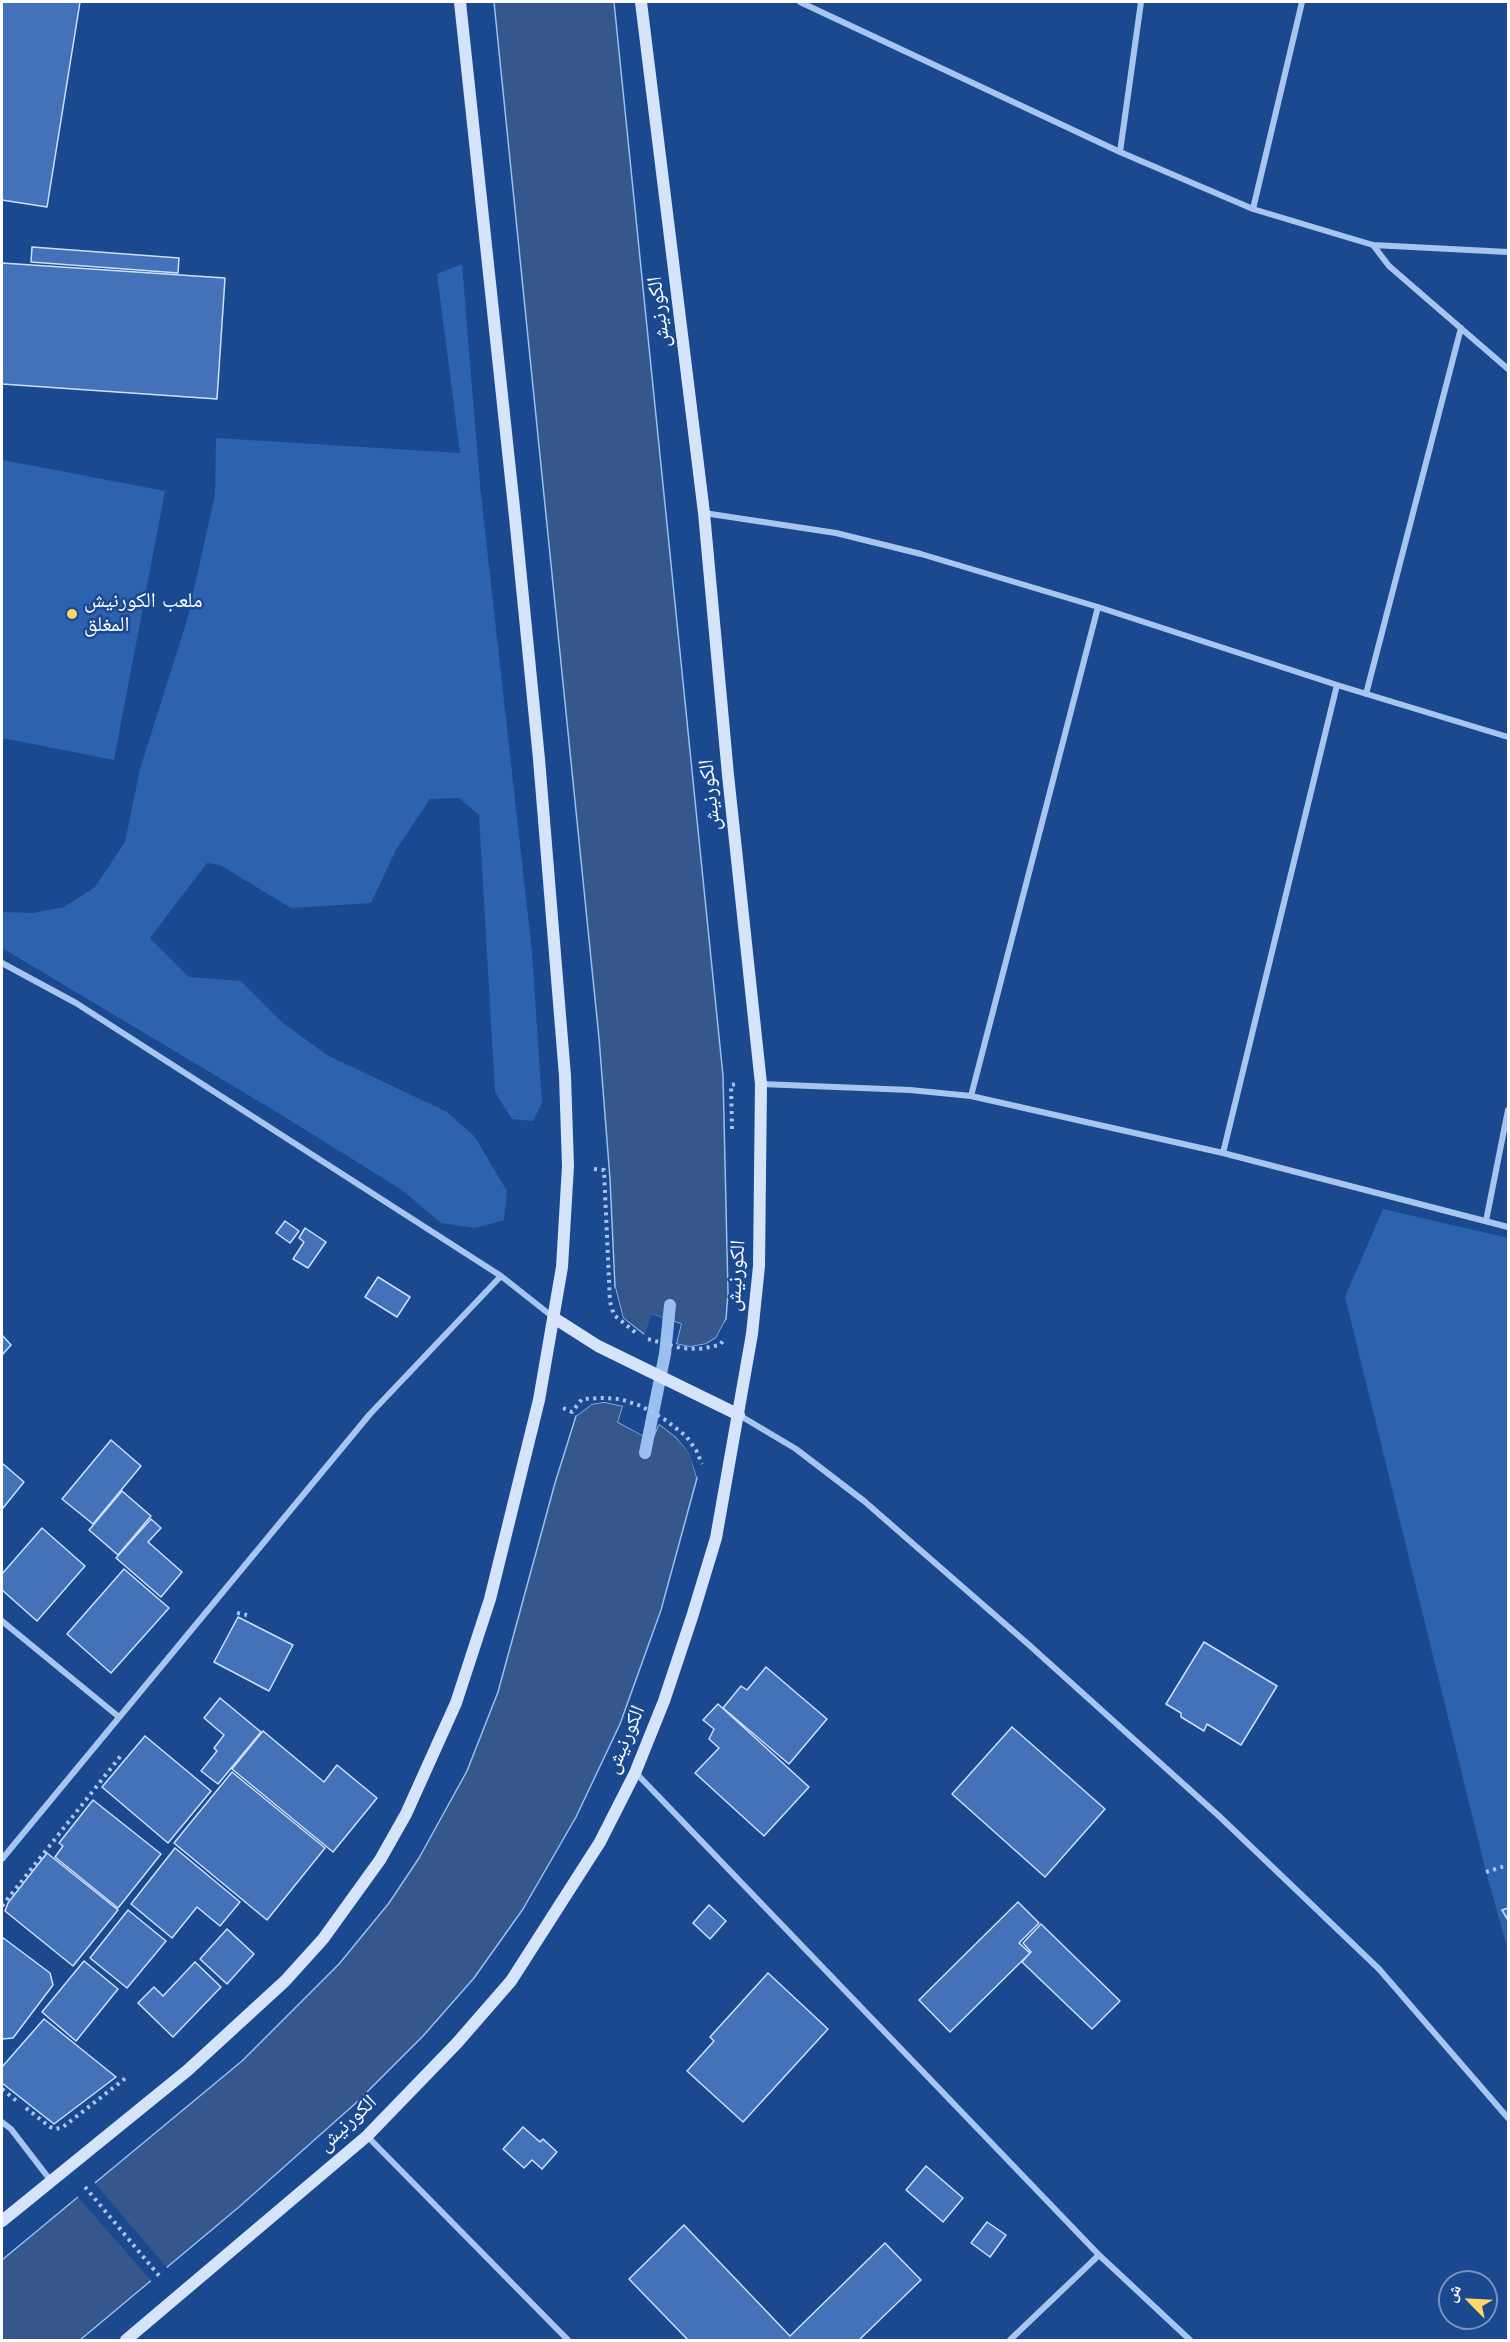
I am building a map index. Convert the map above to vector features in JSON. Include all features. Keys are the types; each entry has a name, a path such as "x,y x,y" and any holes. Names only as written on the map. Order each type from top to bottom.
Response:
{"main road":[{"path":"2,2221 188,2070 285,1980 323,1939 353,1900 401,1824 431,1763 456,1703 490,1599 540,1400 562,1268 568,1166 565,1076 538,748 460,2"},
{"name":"الكورنيش","path":"126,2340 368,2136 457,2043 511,1981 600,1842 635,1773 664,1701 716,1538 752,1334 759,1266 761,1084 728,775 704,513 641,2"},
{"path":"554,1318 598,1346 739,1415"}],"street":[{"path":"800,2 1120,152 1253,209 1373,245 1509,252"},
{"path":"1120,152 1141,2"},
{"path":"1253,209 1302,2"},
{"path":"1373,245 1389,266 1509,369"},
{"path":"1366,694 1461,328"},
{"path":"704,513 836,533 921,555 1098,607 1337,686 1509,737"},
{"path":"971,1096 1098,607"},
{"path":"1223,1153 1337,686"},
{"path":"2,963 76,1003 501,1276 554,1318"},
{"path":"761,1084 910,1090 971,1096 1223,1153 1509,1227"},
{"path":"1486,1221 1509,1110"},
{"path":"2,1859 370,1414 501,1276"},
{"path":"739,1415 796,1449 864,1501 1028,1644 1210,1809 1379,1969 1509,2118"},
{"path":"2,1621 118,1717"},
{"path":"635,1773 1099,2255 1190,2340"},
{"path":"2,2122 11,2129 52,2181"},
{"path":"368,2136 568,2340"},
{"path":"1010,2340 1099,2255"}],"path":[{"path":"568,1166 604,1170 610,1302 614,1315 623,1324 650,1340 680,1348 699,1349 720,1345"},
{"path":"582,1399 620,1399 641,1406 664,1419 686,1436 700,1460"},
{"path":"235,1613 247,1615"},
{"path":"2,1906 127,1748"},
{"path":"1486,1872 1509,1864"},
{"path":"2,2089 50,2127 56,2129 63,2127 127,2077"},
{"path":"86,2188 162,2280"}],"shaded area":[{"path":"494,2 614,2 723,1076 728,1293 726,1319 716,1338 706,1344 690,1347 676,1344 681,1324 653,1315 645,1335 623,1318 615,1287 610,1179 599,1038"},
{"path":"462,264 480,485 532,952 542,1103 533,1121 512,1119 495,1092 479,815 459,798 430,799 396,850 371,903 291,908 220,865 207,863 150,938 189,977 241,981 283,1023 327,1055 447,1112 475,1137 507,1191 504,1220 475,1228 441,1223 402,1190 275,1111 2,948 2,912 34,913 64,907 95,887 125,842 140,769 187,620 215,495 216,438 460,453 437,274"},
{"name":"ملعب الكورنيش المغلق","path":"3,460 165,491 114,760 2,738"},
{"path":"1383,1209 1508,1238 1508,1950 1486,1872 1345,1297"},
{"path":"604,1402 623,1406 618,1422 652,1440 659,1424 676,1437 690,1453 697,1478 661,1610 620,1724 576,1817 523,1909 474,1978 423,2036 357,2102 239,2207 80,2340 2,2340 2,2260 242,2061 339,1964 389,1903 419,1858 467,1771 498,1692 555,1483 576,1416 592,1404"}],"pier":[{"path":"615,1287 623,1318 644,1335 652,1314 681,1324 676,1344 690,1347 706,1344 716,1338 726,1319 723,1329 718,1340 708,1346 689,1350 673,1345 677,1326 654,1318 647,1336 643,1338 620,1319 613,1292"},
{"path":"604,1399 625,1404 621,1421 650,1436 659,1421 678,1435 692,1452 698,1471 697,1478 689,1453 676,1437 659,1424 651,1440 618,1422 623,1406 604,1402 592,1404 576,1416 578,1411 591,1402"},
{"path":"94,2182 169,2270 153,2283 77,2196"}],"building":[{"path":"2,2 80,2 47,207 2,200"},
{"path":"32,247 179,258 178,273 31,262"},
{"path":"2,263 225,278 217,399 2,384"},
{"path":"285,1221 299,1231 290,1243 276,1233"},
{"path":"305,1228 326,1242 308,1268 293,1259 304,1242 299,1238"},
{"path":"378,1277 410,1297 397,1317 365,1297"},
{"path":"2,1335 11,1345 2,1355"},
{"path":"111,1440 141,1466 93,1524 62,1499"},
{"path":"2,1463 24,1482 3,1508 2,1507"},
{"path":"122,1491 151,1516 118,1555 89,1530"},
{"path":"151,1519 161,1528 148,1542 182,1572 161,1597 116,1558"},
{"path":"42,1528 85,1566 37,1621 2,1590 2,1574"},
{"path":"124,1569 169,1608 111,1673 67,1634"},
{"path":"238,1617 293,1645 269,1691 214,1662"},
{"path":"1204,1642 1277,1686 1241,1745 1207,1724 1204,1731 1181,1717 1181,1713 1166,1704"},
{"path":"766,1667 827,1719 789,1764 723,1708 741,1686 747,1690"},
{"path":"220,1698 261,1732 218,1784 201,1771 217,1751 214,1748 224,1735 204,1718"},
{"path":"718,1704 809,1787 764,1836 695,1773 719,1748 709,1739 714,1729 703,1720"},
{"path":"1012,1727 1105,1809 1045,1877 952,1794"},
{"path":"263,1731 324,1782 337,1765 377,1798 333,1852 232,1769"},
{"path":"145,1736 211,1791 168,1843 102,1787"},
{"path":"232,1772 325,1848 267,1920 174,1843"},
{"path":"93,1800 161,1854 118,1908 55,1857 63,1846 59,1843"},
{"path":"175,1848 240,1902 220,1926 197,1907 172,1938 131,1904"},
{"path":"47,1853 118,1910 73,1966 5,1911 8,1903"},
{"path":"1018,1902 1039,1923 1019,1943 1030,1953 950,2032 919,2000"},
{"path":"709,1905 726,1921 710,1939 693,1923"},
{"path":"1508,1908 1508,1920 1502,1910"},
{"path":"128,1910 166,1941 127,1988 90,1958"},
{"path":"1041,1924 1120,2001 1092,2029 1022,1962 1031,1952 1023,1943"},
{"path":"227,1929 254,1954 227,1984 200,1959"},
{"path":"2,1937 50,1973 53,1985 13,2038 2,2039"},
{"path":"84,1961 118,1989 76,2041 42,2012"},
{"path":"195,1962 221,1987 173,2037 138,2003 154,1987 163,1996"},
{"path":"768,1973 828,2029 743,2122 687,2071 714,2041 710,2037"},
{"path":"44,2019 116,2077 54,2124 2,2083 2,2067"},
{"path":"523,2127 540,2142 543,2139 557,2152 542,2169 532,2160 524,2168 503,2149"},
{"path":"926,2166 963,2198 943,2222 906,2190"},
{"path":"987,2222 1006,2235 990,2257 971,2243"},
{"path":"684,2225 790,2336 885,2243 921,2280 859,2340 688,2340 629,2279"}],"waterway":[{"path":"645,1453 665,1354 670,1305"}],"place":[{"name":"ملعب الكورنيش المغلق","path":"72,614"}]}
